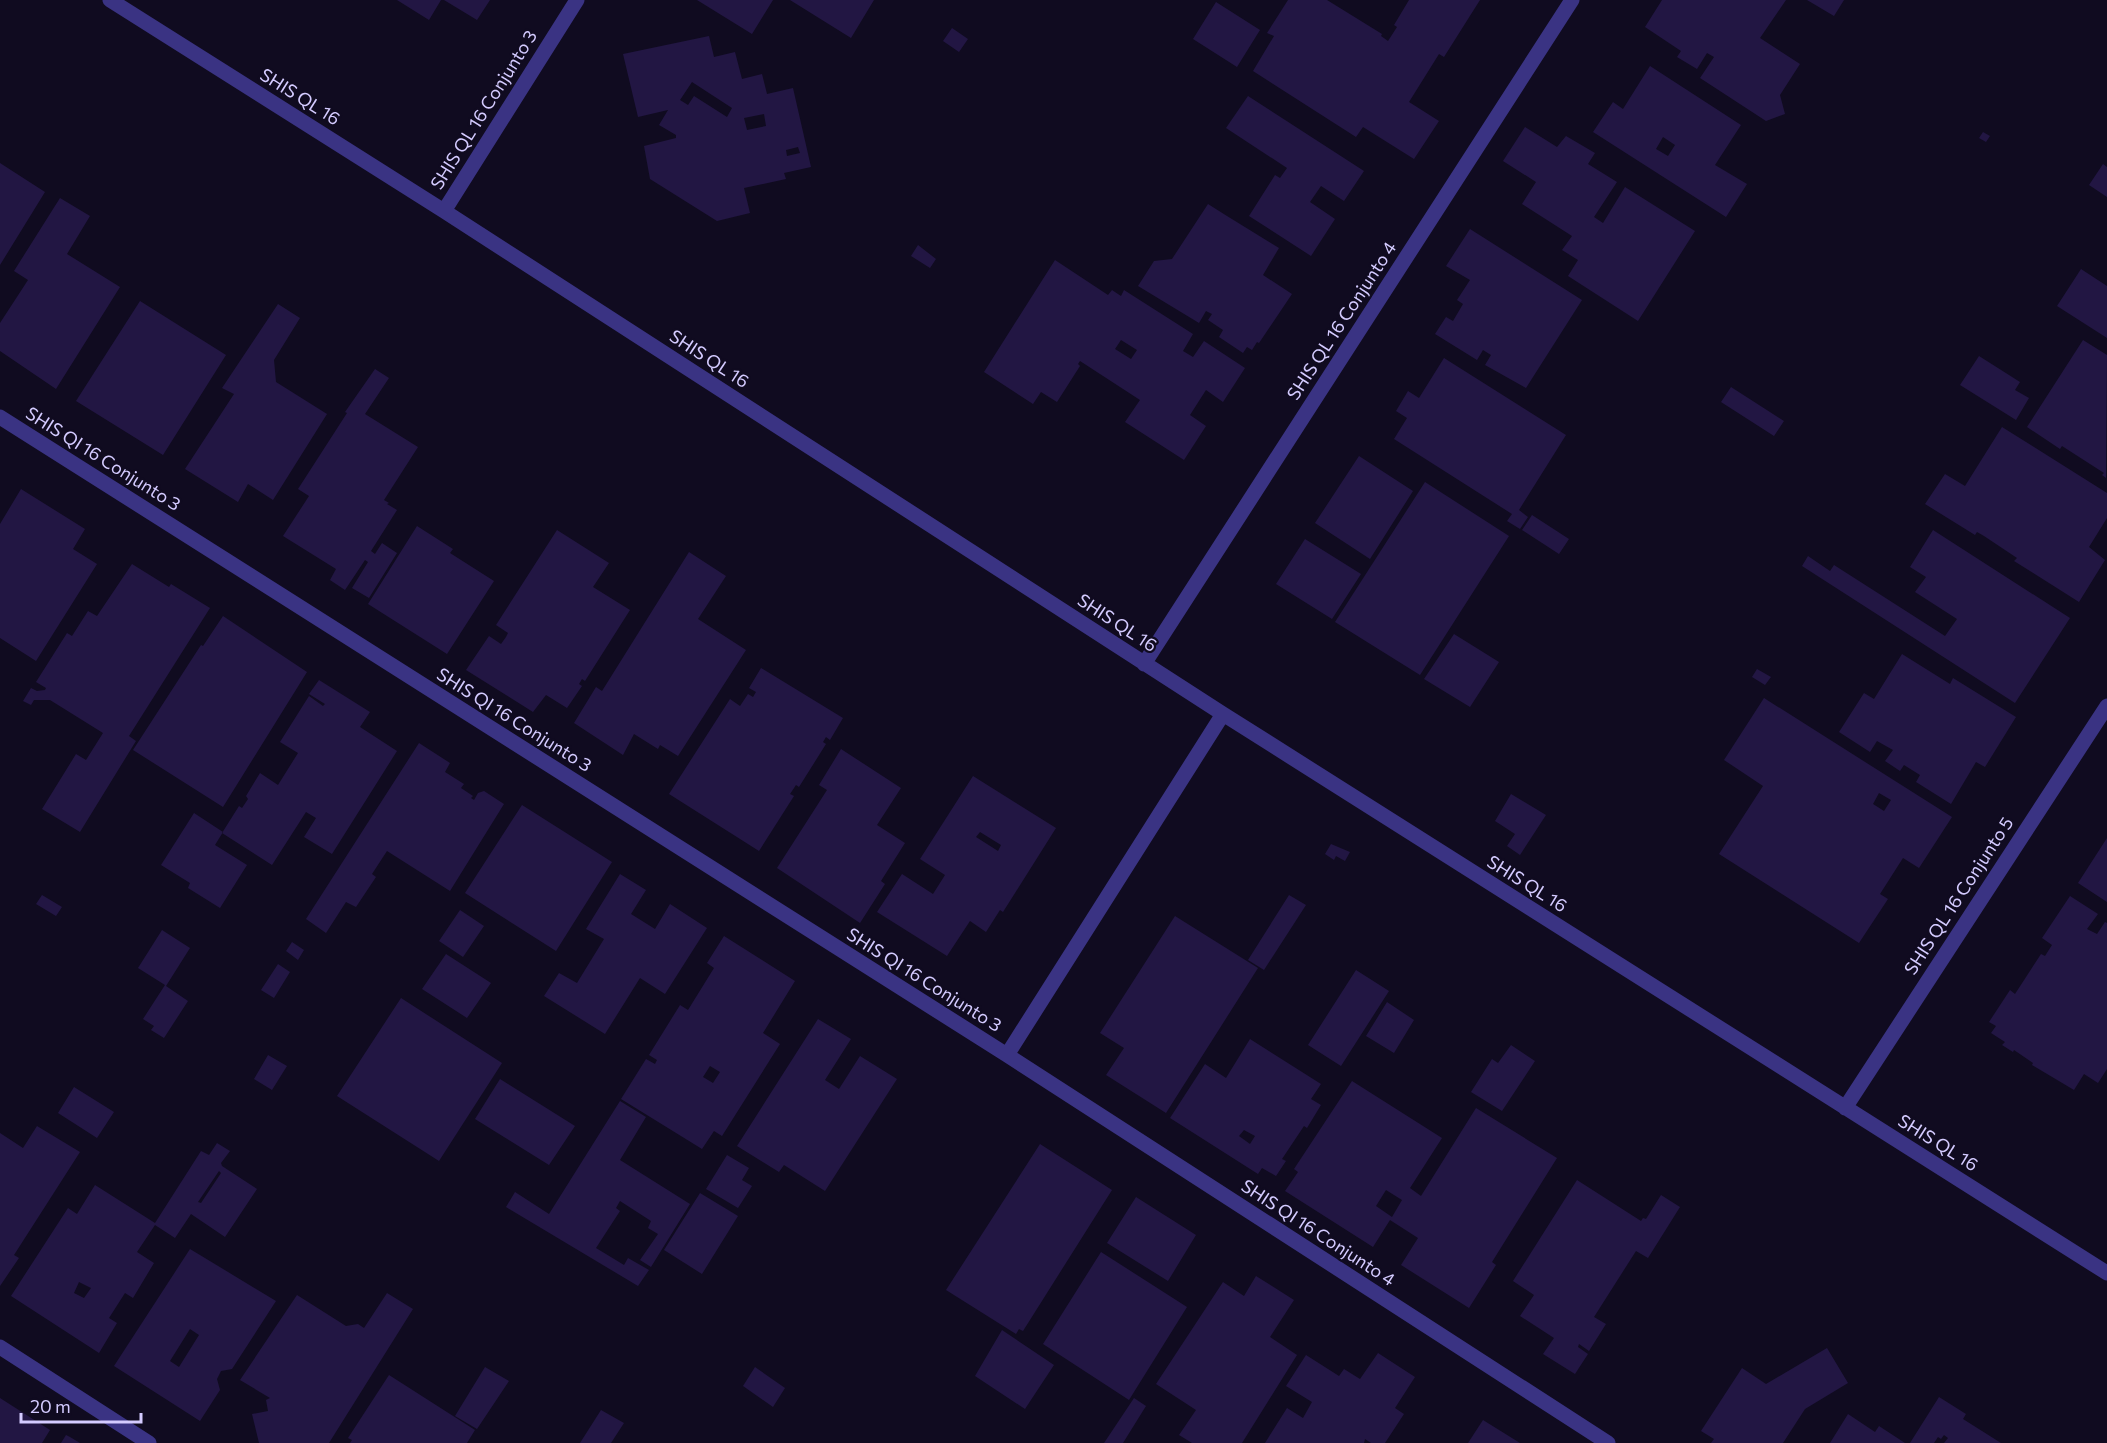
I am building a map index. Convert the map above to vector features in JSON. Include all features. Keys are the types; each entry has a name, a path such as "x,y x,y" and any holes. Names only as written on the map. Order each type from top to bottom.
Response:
{"street":[{"name":"SHIS QL 16","path":"110,0 444,211 1222,714 2107,1273"},
{"name":"SHIS QL 16 Conjunto 3","path":"444,211 577,0"},
{"name":"SHIS QL 16 Conjunto 4","path":"1144,664 1572,0"},
{"name":"SHIS QI 16 Conjunto 3","path":"0,417 1007,1055"},
{"name":"SHIS QL 16 Conjunto 5","path":"1845,1108 2107,706"},
{"path":"1007,1055 1222,714"},
{"name":"SHIS QI 16 Conjunto 4","path":"1007,1055 1608,1443"},
{"path":"0,1347 150,1443"}],"building":[{"path":"397,0 441,0 429,20"},
{"path":"444,0 490,0 477,20"},
{"path":"697,0 773,0 752,34"},
{"path":"790,0 874,0 851,38"},
{"path":"1288,0 1327,0 1382,34 1381,36 1388,41 1397,27 1394,25 1409,0 1480,0 1444,57 1439,54 1409,102 1439,121 1414,159 1363,127 1356,137 1253,71 1274,36 1267,33"},
{"path":"1662,0 1786,0 1760,38 1800,64 1780,95 1785,114 1766,121 1700,78 1714,57 1707,53 1697,69 1677,57 1681,51 1645,27"},
{"path":"1807,0 1844,0 1834,16"},
{"path":"1216,2 1260,30 1237,67 1193,39"},
{"path":"952,28 968,39 959,52 943,41"},
{"path":"709,36 714,57 735,52 742,79 762,74 767,94 793,88 811,167 784,173 786,179 744,188 750,213 717,221 650,179 644,146 676,138 676,135 659,125 668,110 638,117 623,54","holes":["692,82 732,108 727,117 694,96 688,105 680,100","764,114 766,126 747,130 744,118","798,147 800,153 787,156 786,150"]},
{"path":"1650,66 1741,125 1715,165 1747,184 1726,217 1593,132 1613,102 1623,109","holes":["1663,137 1675,145 1668,156 1656,149"]},
{"path":"1248,96 1364,171 1344,201 1321,186 1310,202 1335,219 1311,256 1249,216 1275,175 1280,178 1287,168 1226,128"},
{"path":"1525,127 1557,147 1566,136 1595,153 1588,164 1617,182 1594,217 1603,223 1625,187 1695,231 1638,321 1568,276 1578,260 1562,250 1572,236 1522,204 1536,182 1503,161"},
{"path":"1983,132 1990,136 1986,142 1979,138"},
{"path":"0,163 45,192 0,265"},
{"path":"2103,164 2107,167 2107,197 2089,185"},
{"path":"60,198 90,216 67,254 120,287 56,389 0,351 0,323 28,280 14,271"},
{"path":"1208,204 1279,248 1263,275 1292,294 1259,343 1257,342 1252,350 1247,347 1243,353 1219,337 1223,330 1208,320 1212,314 1206,311 1199,323 1138,286 1154,261 1172,259"},
{"path":"1470,229 1582,300 1526,388 1485,365 1491,355 1483,350 1477,360 1435,334 1446,317 1453,321 1463,304 1457,300 1470,280 1446,266"},
{"path":"918,245 936,259 930,268 911,256"},
{"path":"1055,260 1108,295 1112,290 1121,296 1124,290 1193,334 1183,351 1193,357 1204,341 1245,368 1223,402 1206,390 1190,415 1206,426 1184,460 1125,422 1140,400 1080,361 1078,364 1080,366 1057,402 1041,392 1033,404 984,372","holes":["1121,340 1137,350 1131,359 1115,349"]},
{"path":"2081,269 2107,286 2107,338 2057,306"},
{"path":"140,301 226,355 163,455 76,401"},
{"path":"278,304 300,318 274,360 276,382 327,414 273,500 248,484 238,502 185,469 234,394 222,388"},
{"path":"2083,340 2107,355 2106,478 2102,475 2104,473 2062,446 2060,449 2027,427"},
{"path":"1979,356 2020,382 2015,390 2029,398 2016,420 1960,385"},
{"path":"1444,358 1566,435 1519,510 1528,517 1520,529 1507,521 1512,514 1394,439 1407,418 1396,411 1408,391 1419,398"},
{"path":"375,369 389,378 365,414 418,447 384,500 397,510 371,551 375,554 382,543 397,553 369,598 352,588 368,562 365,560 345,590 330,580 336,569 283,536 309,496 298,489 347,413 345,412"},
{"path":"1731,387 1784,421 1774,436 1721,402"},
{"path":"2002,427 2107,493 2107,518 2089,547 2105,560 2079,602 2014,561 2017,558 1984,536 1977,532 1975,535 1925,504 1945,474 1965,486"},
{"path":"1359,456 1413,491 1370,559 1315,523"},
{"path":"1425,482 1509,536 1420,675 1335,622"},
{"path":"21,489 85,529 73,549 97,564 36,661 0,638 0,524"},
{"path":"1532,515 1569,539 1559,554 1522,530"},
{"path":"417,526 453,549 450,553 494,581 447,654 368,604"},
{"path":"557,530 609,563 593,587 630,610 585,681 582,679 579,684 582,686 567,708 546,695 533,712 466,670 489,636 501,644 506,637 508,633 496,625"},
{"path":"1933,530 2070,618 2015,703 1802,566 1808,556 1830,571 1834,565 1945,636 1957,619 1915,592 1926,577 1910,567"},
{"path":"1305,539 1361,574 1332,619 1276,584"},
{"path":"689,552 726,576 698,619 746,650 678,756 660,745 658,749 634,734 623,755 574,723 596,687 602,691"},
{"path":"132,564 169,587 171,584 210,608 129,736 136,741 80,832 42,809 76,754 86,760 103,733 50,700 34,700 31,705 23,701 31,688 37,691 45,690 46,688 36,682 67,633 72,636 88,611 97,616"},
{"path":"223,616 307,672 223,807 133,750 201,645 203,646"},
{"path":"1454,634 1499,662 1470,707 1424,679"},
{"path":"1902,654 1950,684 1953,678 2016,717 1985,767 1976,762 1951,804 1916,782 1920,775 1904,765 1900,771 1885,761 1893,750 1877,741 1870,752 1839,732 1864,693 1874,699"},
{"path":"761,668 843,718 830,740 826,737 823,742 826,744 799,787 796,785 790,794 794,796 759,851 669,794 730,699 740,706 748,694 753,697 756,692 749,688"},
{"path":"1757,669 1771,677 1765,685 1752,677"},
{"path":"319,680 370,712 360,727 397,751 332,854 304,837 316,818 306,812 272,865 222,833 239,806 242,808 248,799 246,796 260,773 278,785 298,753 280,742 309,696 323,706 325,704 309,694"},
{"path":"1764,698 1952,817 1919,868 1903,858 1880,894 1888,899 1859,943 1719,854 1763,786 1724,760","holes":["1879,793 1891,800 1884,811 1873,804"]},
{"path":"419,743 450,763 445,772 464,784 461,788 473,796 471,798 474,800 478,793 484,791 504,804 450,891 387,851 372,874 376,877 356,907 346,902 326,933 306,919"},
{"path":"841,749 901,788 877,825 905,843 881,881 885,884 860,923 777,868 827,790 819,785"},
{"path":"973,776 1056,828 1003,912 1000,910 986,932 970,921 947,956 877,912 902,874 933,894 945,875 920,859","holes":["980,832 1001,845 998,851 976,837"]},
{"path":"1511,794 1546,815 1520,855 1507,846 1515,834 1495,821"},
{"path":"522,805 612,862 556,951 465,893"},
{"path":"194,813 223,832 215,845 247,865 220,908 188,888 190,883 161,865"},
{"path":"2107,838 2107,902 2078,883"},
{"path":"1331,844 1350,852 1345,861 1336,856 1334,860 1325,854"},
{"path":"620,874 646,890 631,914 655,929 670,904 707,928 665,994 640,978 605,1034 544,996 559,973 577,983 604,939 586,929"},
{"path":"42,895 62,907 56,916 36,904"},
{"path":"1289,895 1306,905 1264,970 1248,960"},
{"path":"2070,896 2098,914 2087,929 2097,934 2105,922 2107,923 2107,1069 2098,1083 2084,1074 2074,1090 2032,1065 2033,1063 2014,1050 2013,1052 2002,1045 2005,1042 1991,1033 1996,1026 1989,1022 2010,990 2015,994 2041,954 2045,956 2052,945 2042,938"},
{"path":"460,910 484,926 463,957 439,941"},
{"path":"1175,916 1258,968 1166,1113 1106,1075 1124,1048 1100,1033"},
{"path":"162,930 190,948 166,986 188,1001 164,1038 151,1030 154,1026 143,1019 165,985 138,968"},
{"path":"724,936 795,981 763,1033 780,1044 722,1136 714,1131 702,1149 621,1099 646,1059 655,1064 657,1060 649,1055 680,1005 688,1010 714,968 707,963","holes":["710,1066 720,1072 713,1083 703,1077"]},
{"path":"292,942 304,950 298,960 286,951"},
{"path":"446,954 491,983 467,1018 422,989"},
{"path":"278,964 290,972 274,998 261,990"},
{"path":"1356,970 1389,991 1341,1066 1308,1045"},
{"path":"401,998 502,1063 439,1161 337,1096"},
{"path":"1387,1002 1414,1020 1394,1053 1366,1036"},
{"path":"818,1019 851,1039 825,1080 839,1089 860,1056 897,1079 825,1191 784,1165 779,1172 737,1146"},
{"path":"1250,1039 1321,1084 1311,1099 1321,1105 1307,1128 1304,1126 1282,1159 1286,1161 1276,1176 1262,1168 1258,1174 1170,1118 1205,1064 1226,1078","holes":["1244,1130 1255,1136 1250,1144 1239,1136"]},
{"path":"1511,1045 1535,1061 1502,1111 1471,1092 1492,1059 1498,1063"},
{"path":"268,1055 287,1066 272,1090 254,1079"},
{"path":"500,1079 575,1126 549,1165 475,1119"},
{"path":"1352,1081 1442,1138 1410,1188 1421,1196 1476,1108 1557,1158 1492,1262 1496,1265 1469,1308 1401,1265 1418,1238 1390,1220 1373,1247 1285,1191 1298,1172 1294,1169","holes":["1386,1190 1402,1200 1392,1217 1376,1206"]},
{"path":"74,1087 114,1112 97,1138 58,1113"},
{"path":"620,1101 646,1117 620,1160 690,1204 651,1267 640,1260 658,1234 648,1228 651,1221 620,1201 616,1208 620,1211 596,1248 624,1265 628,1258 649,1270 638,1286 506,1207 515,1192 549,1214"},
{"path":"37,1126 80,1152 14,1255 19,1258 0,1286 0,1133 23,1148"},
{"path":"217,1143 230,1151 221,1163 222,1166 257,1189 225,1237 191,1214 175,1238 155,1225 137,1252 154,1263 133,1298 125,1293 109,1318 117,1323 99,1353 11,1296 68,1208 77,1214 95,1185 155,1223 201,1151 209,1155","holes":["219,1171 221,1173 201,1203 198,1202","79,1282 91,1288 84,1298 74,1293"]},
{"path":"1040,1144 1112,1190 1023,1331 1019,1329 1016,1334 946,1290"},
{"path":"727,1155 749,1168 742,1180 752,1186 738,1208 706,1189"},
{"path":"1577,1180 1641,1221 1643,1218 1646,1219 1661,1195 1680,1207 1648,1258 1636,1251 1594,1317 1606,1324 1589,1351 1579,1344 1578,1347 1588,1354 1575,1374 1543,1354 1554,1338 1520,1316 1534,1295 1513,1281"},
{"path":"700,1193 738,1216 702,1274 664,1250"},
{"path":"1136,1197 1196,1235 1168,1281 1107,1243"},
{"path":"190,1249 276,1301 232,1369 221,1371 217,1379 220,1390 200,1421 114,1366","holes":["190,1329 199,1335 179,1367 170,1361"]},
{"path":"1101,1252 1187,1307 1129,1400 1043,1344"},
{"path":"1256,1276 1294,1300 1270,1337 1297,1355 1242,1443 1192,1443 1179,1435 1196,1410 1156,1384 1223,1282 1244,1296"},
{"path":"387,1293 413,1309 329,1443 259,1443 252,1414 268,1411 266,1400 270,1398 240,1380 297,1295 346,1326 358,1324 364,1328"},
{"path":"1002,1330 1054,1365 1025,1409 975,1376"},
{"path":"1827,1348 1848,1383 1805,1409 1783,1443 1711,1443 1714,1439 1701,1431 1742,1368 1766,1384"},
{"path":"1378,1353 1415,1377 1395,1408 1404,1414 1385,1443 1371,1443 1365,1439 1364,1443 1265,1443 1287,1408 1303,1418 1312,1402 1286,1386 1306,1355 1339,1376 1344,1369 1360,1379"},
{"path":"485,1367 509,1381 477,1429 455,1416"},
{"path":"755,1367 785,1388 773,1407 743,1386"},
{"path":"389,1375 475,1430 467,1443 350,1443 352,1440 348,1438"},
{"path":"1939,1397 1966,1414 1963,1419 2001,1443 1944,1443 1948,1438 1944,1435 1941,1439 1938,1437 1934,1443 1910,1443"},
{"path":"0,1398 50,1430 42,1443 0,1443"},
{"path":"1134,1398 1146,1406 1123,1443 1104,1443"},
{"path":"601,1410 624,1423 611,1443 580,1443"},
{"path":"1848,1414 1875,1432 1879,1426 1905,1443 1830,1443"},
{"path":"1483,1420 1520,1443 1468,1443"},
{"path":"66,1435 70,1437 80,1443 61,1443"}]}
